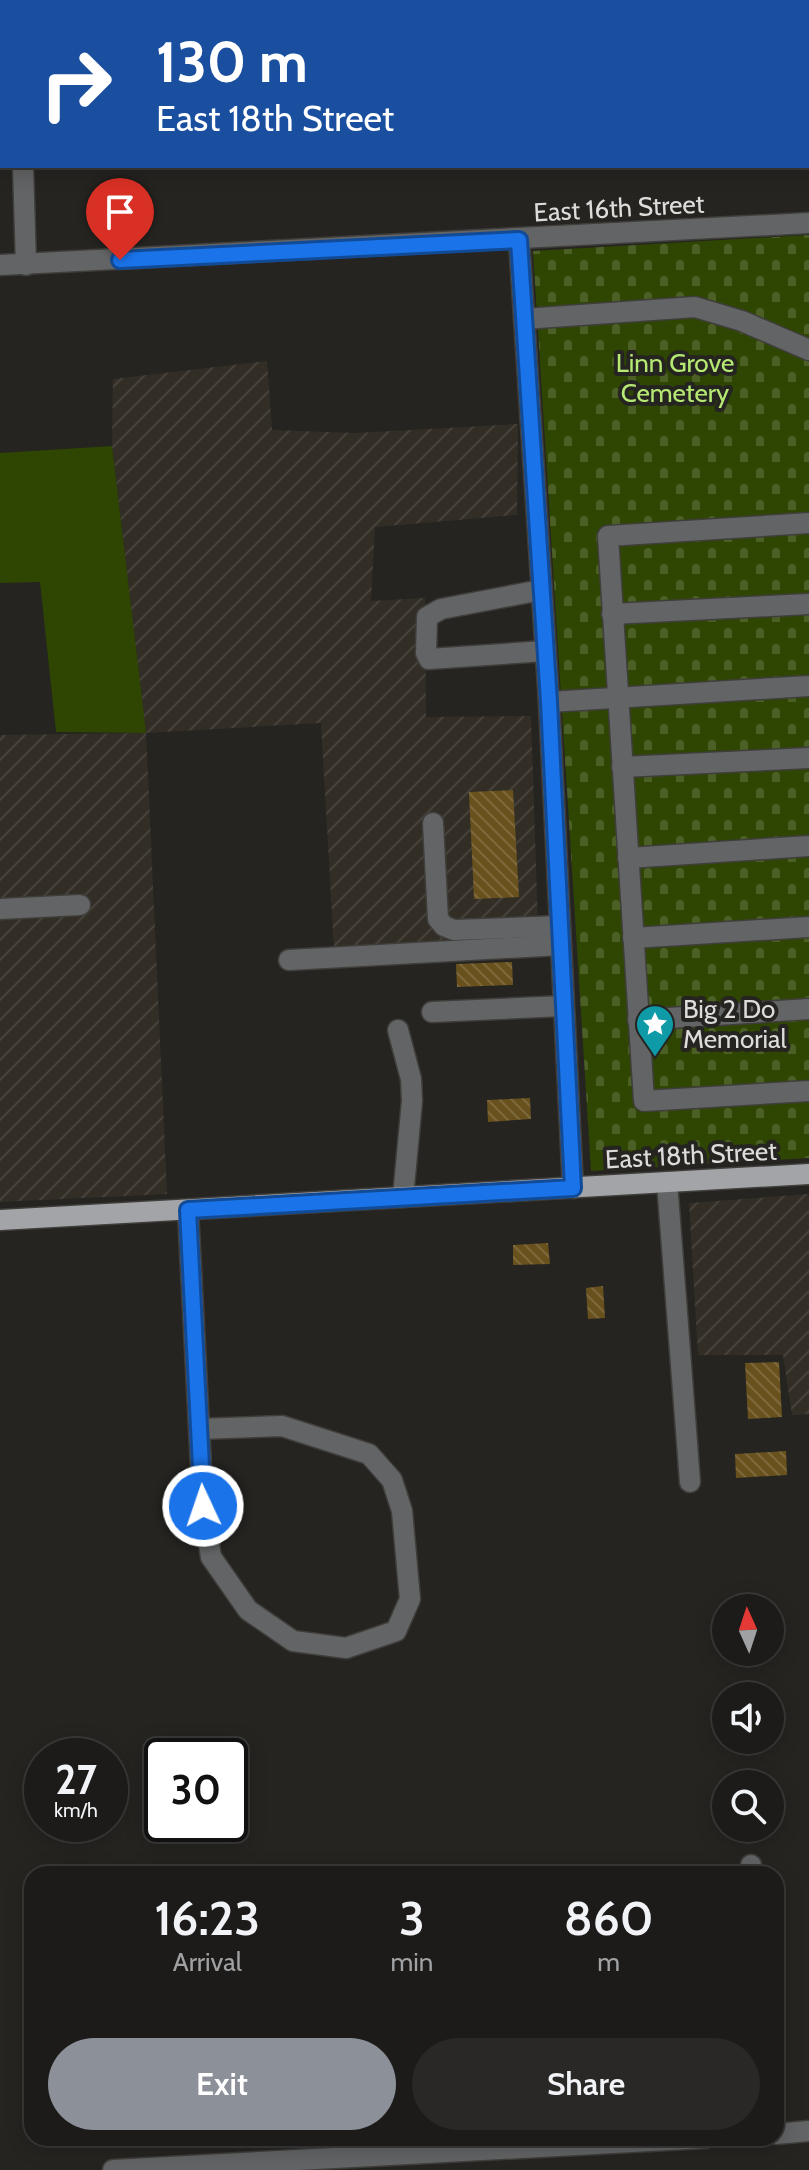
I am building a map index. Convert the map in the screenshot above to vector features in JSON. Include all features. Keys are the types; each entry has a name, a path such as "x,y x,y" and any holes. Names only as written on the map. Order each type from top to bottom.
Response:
{"main road":[{"name":"East 18th Street","path":"0,1220 809,1174"}],"street":[{"path":"23,168 26,265"},
{"name":"East 16th Street","path":"0,265 809,223"},
{"path":"519,240 549,702 573,1188"},
{"path":"524,319 695,307 742,321 809,350"},
{"path":"809,523 608,536 644,1101 809,1091"},
{"path":"541,590 441,609 427,617 426,653 429,659 545,651"},
{"path":"612,614 809,604"},
{"path":"549,702 809,686"},
{"path":"622,767 809,758"},
{"path":"433,823 438,919 444,926 454,930 561,936"},
{"path":"628,858 809,846"},
{"path":"0,909 80,905"},
{"path":"633,938 809,927"},
{"path":"289,960 561,936"},
{"path":"432,1012 563,1006"},
{"path":"638,1020 809,1009"},
{"path":"398,1030 411,1079 403,1197"},
{"path":"667,1182 690,1482"},
{"path":"188,1210 199,1429 203,1506 211,1557 248,1610 293,1641 346,1648 396,1631 410,1599 402,1511 392,1480 369,1454 282,1426 199,1429"},
{"path":"784,2133 809,2131"},
{"path":"113,2170 373,2163 599,2146"}],"shaded area":[{"path":"267,361 272,430 355,433 518,424 517,515 375,527 371,601 425,598 426,717 531,716 539,957 335,967 321,723 146,733 167,1194 0,1202 0,735 145,733 112,446 113,379"},
{"path":"809,1194 809,1414 792,1415 783,1355 698,1355 689,1203"}],"green space":[{"name":"Linn Grove Cemetery","path":"809,235 809,1158 591,1171 533,251"},
{"path":"112,446 146,733 56,732 40,582 0,583 0,453"}],"building":[{"path":"513,790 519,897 474,899 469,792"},
{"path":"512,962 513,985 457,987 456,964"},
{"path":"530,1098 531,1119 488,1122 487,1100"},
{"path":"548,1243 550,1264 513,1265 513,1245"},
{"path":"603,1286 605,1318 588,1319 586,1288"},
{"path":"779,1362 782,1417 748,1419 745,1363"},
{"path":"786,1451 787,1475 736,1478 735,1454"}],"place":[{"name":"Big 2 Do Memorial","path":"655,1058"}],"route":[{"path":"120,260 519,240 549,702 573,1188 188,1210 203,1506"}]}
